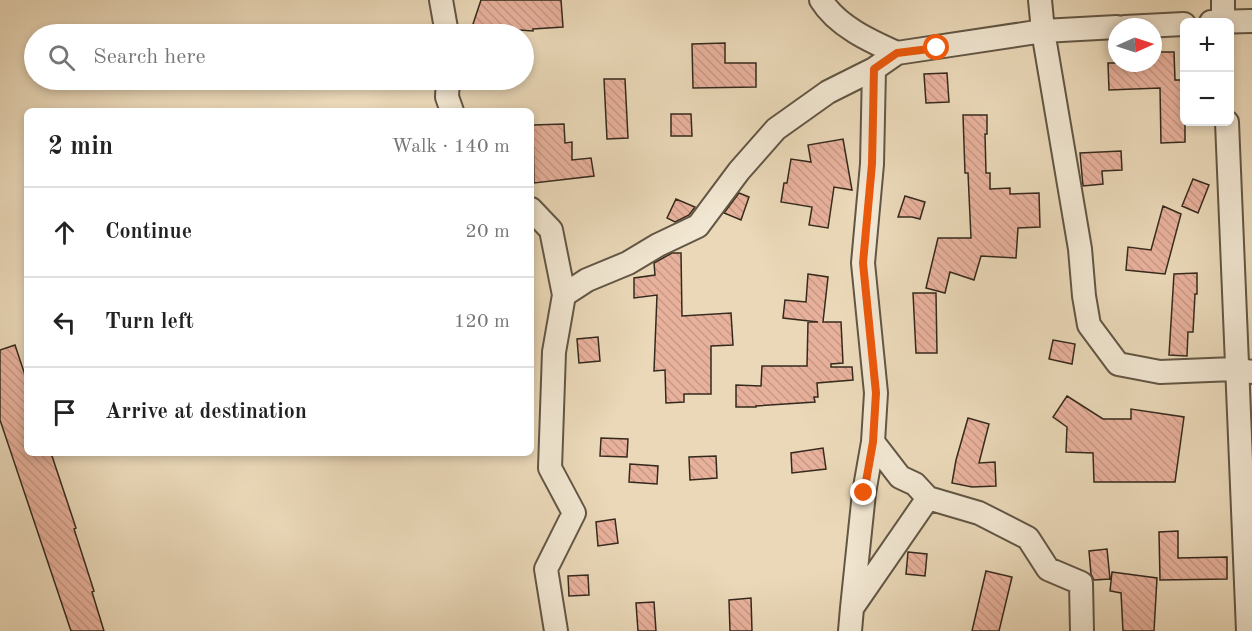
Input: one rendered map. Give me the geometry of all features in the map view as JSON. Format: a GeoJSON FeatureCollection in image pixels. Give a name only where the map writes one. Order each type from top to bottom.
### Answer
{"type":"FeatureCollection","features":[{"type":"Feature","properties":{"kind":"street"},"geometry":{"type":"LineString","coordinates":[[441,0],[445,24]]}},
{"type":"Feature","properties":{"kind":"street"},"geometry":{"type":"LineString","coordinates":[[821,0],[827,10],[862,36],[897,53]]}},
{"type":"Feature","properties":{"kind":"street"},"geometry":{"type":"LineString","coordinates":[[1040,0],[1043,31],[1080,249],[1089,325],[1118,364],[1160,372],[1234,369],[1252,372]]}},
{"type":"Feature","properties":{"kind":"street"},"geometry":{"type":"LineString","coordinates":[[1223,0],[1223,18]]}},
{"type":"Feature","properties":{"kind":"street"},"geometry":{"type":"LineString","coordinates":[[1234,22],[1252,21]]}},
{"type":"Feature","properties":{"kind":"street"},"geometry":{"type":"LineString","coordinates":[[1162,25],[1180,24]]}},
{"type":"Feature","properties":{"kind":"street"},"geometry":{"type":"LineString","coordinates":[[564,295],[587,280],[628,263],[658,245],[698,226],[739,171],[776,129],[828,92],[874,69],[897,53],[1043,31],[1108,27]]}},
{"type":"Feature","properties":{"kind":"street"},"geometry":{"type":"LineString","coordinates":[[850,631],[864,493],[873,442],[876,393],[863,263],[872,164],[874,69]]}},
{"type":"Feature","properties":{"kind":"street"},"geometry":{"type":"LineString","coordinates":[[447,90],[451,108]]}},
{"type":"Feature","properties":{"kind":"street"},"geometry":{"type":"LineString","coordinates":[[1227,126],[1248,631]]}},
{"type":"Feature","properties":{"kind":"street"},"geometry":{"type":"LineString","coordinates":[[534,212],[551,230],[564,295],[554,352],[550,468],[574,513],[546,569],[556,631]]}},
{"type":"Feature","properties":{"kind":"street"},"geometry":{"type":"LineString","coordinates":[[873,442],[900,477],[915,484],[928,498],[979,513],[1028,538],[1048,569],[1081,584],[1082,631]]}},
{"type":"Feature","properties":{"kind":"street"},"geometry":{"type":"LineString","coordinates":[[852,609],[928,498]]}},
{"type":"Feature","properties":{"kind":"building"},"geometry":{"type":"Polygon","coordinates":[[[481,0],[561,0],[563,27],[534,29],[534,24],[473,24],[481,0]]]}},
{"type":"Feature","properties":{"kind":"building"},"geometry":{"type":"Polygon","coordinates":[[[725,43],[725,63],[756,63],[756,87],[693,88],[692,44],[725,43]]]}},
{"type":"Feature","properties":{"kind":"building"},"geometry":{"type":"Polygon","coordinates":[[[1162,52],[1174,52],[1175,80],[1180,80],[1180,126],[1185,126],[1185,142],[1161,143],[1160,88],[1109,90],[1108,72],[1162,72],[1162,52]]]}},
{"type":"Feature","properties":{"kind":"building"},"geometry":{"type":"Polygon","coordinates":[[[947,73],[949,102],[926,103],[924,74],[947,73]]]}},
{"type":"Feature","properties":{"kind":"building"},"geometry":{"type":"Polygon","coordinates":[[[604,79],[625,79],[628,138],[607,139],[604,79]]]}},
{"type":"Feature","properties":{"kind":"building"},"geometry":{"type":"Polygon","coordinates":[[[671,114],[691,114],[692,136],[671,136],[671,114]]]}},
{"type":"Feature","properties":{"kind":"building"},"geometry":{"type":"Polygon","coordinates":[[[963,115],[987,115],[986,173],[990,173],[990,189],[1010,188],[1010,194],[1039,193],[1040,227],[1018,228],[1016,258],[981,256],[974,280],[950,272],[945,293],[926,288],[938,238],[971,238],[963,115]]]}},
{"type":"Feature","properties":{"kind":"building"},"geometry":{"type":"Polygon","coordinates":[[[564,124],[565,143],[572,142],[572,160],[591,158],[594,176],[534,183],[534,125],[564,124]]]}},
{"type":"Feature","properties":{"kind":"building"},"geometry":{"type":"Polygon","coordinates":[[[843,139],[852,190],[834,187],[828,228],[809,225],[812,207],[781,202],[791,159],[811,162],[808,145],[843,139]]]}},
{"type":"Feature","properties":{"kind":"building"},"geometry":{"type":"Polygon","coordinates":[[[1121,151],[1122,170],[1102,171],[1103,184],[1083,186],[1080,153],[1121,151]]]}},
{"type":"Feature","properties":{"kind":"building"},"geometry":{"type":"Polygon","coordinates":[[[1193,179],[1209,185],[1198,213],[1182,206],[1193,179]]]}},
{"type":"Feature","properties":{"kind":"building"},"geometry":{"type":"Polygon","coordinates":[[[739,193],[749,197],[741,220],[724,213],[739,193]]]}},
{"type":"Feature","properties":{"kind":"building"},"geometry":{"type":"Polygon","coordinates":[[[905,196],[925,202],[920,219],[898,217],[905,196]]]}},
{"type":"Feature","properties":{"kind":"building"},"geometry":{"type":"Polygon","coordinates":[[[676,199],[695,207],[689,215],[675,222],[667,218],[676,199]]]}},
{"type":"Feature","properties":{"kind":"building"},"geometry":{"type":"Polygon","coordinates":[[[1163,206],[1181,214],[1165,274],[1126,270],[1128,247],[1151,250],[1163,206]]]}},
{"type":"Feature","properties":{"kind":"building"},"geometry":{"type":"Polygon","coordinates":[[[672,253],[681,253],[682,316],[731,313],[733,345],[711,346],[711,394],[684,394],[684,402],[666,403],[665,370],[654,371],[657,295],[634,298],[634,278],[655,275],[654,263],[672,253]]]}},
{"type":"Feature","properties":{"kind":"building"},"geometry":{"type":"Polygon","coordinates":[[[1197,273],[1193,332],[1188,332],[1187,356],[1169,355],[1174,274],[1197,273]]]}},
{"type":"Feature","properties":{"kind":"building"},"geometry":{"type":"Polygon","coordinates":[[[808,274],[828,277],[823,322],[841,322],[843,363],[831,364],[831,367],[852,367],[853,380],[817,383],[818,397],[814,397],[815,402],[736,407],[736,385],[761,386],[762,366],[807,366],[808,322],[818,322],[783,318],[785,300],[806,302],[808,274]]]}},
{"type":"Feature","properties":{"kind":"building"},"geometry":{"type":"Polygon","coordinates":[[[913,293],[936,293],[937,353],[916,353],[913,293]]]}},
{"type":"Feature","properties":{"kind":"building"},"geometry":{"type":"Polygon","coordinates":[[[598,337],[600,361],[579,363],[577,339],[598,337]]]}},
{"type":"Feature","properties":{"kind":"building"},"geometry":{"type":"Polygon","coordinates":[[[1053,340],[1075,344],[1072,364],[1049,359],[1053,340]]]}},
{"type":"Feature","properties":{"kind":"building"},"geometry":{"type":"Polygon","coordinates":[[[15,345],[24,372],[24,456],[52,456],[76,528],[74,529],[104,631],[71,631],[0,420],[0,350],[15,345]]]}},
{"type":"Feature","properties":{"kind":"building"},"geometry":{"type":"Polygon","coordinates":[[[1067,396],[1103,419],[1131,419],[1131,409],[1184,417],[1175,482],[1094,482],[1093,453],[1066,452],[1067,427],[1053,417],[1067,396]]]}},
{"type":"Feature","properties":{"kind":"building"},"geometry":{"type":"Polygon","coordinates":[[[968,418],[989,424],[979,463],[995,462],[996,486],[972,487],[952,483],[968,418]]]}},
{"type":"Feature","properties":{"kind":"building"},"geometry":{"type":"Polygon","coordinates":[[[601,438],[628,439],[627,457],[600,456],[601,438]]]}},
{"type":"Feature","properties":{"kind":"building"},"geometry":{"type":"Polygon","coordinates":[[[823,448],[826,469],[792,473],[791,453],[823,448]]]}},
{"type":"Feature","properties":{"kind":"building"},"geometry":{"type":"Polygon","coordinates":[[[716,456],[717,478],[690,480],[689,457],[716,456]]]}},
{"type":"Feature","properties":{"kind":"building"},"geometry":{"type":"Polygon","coordinates":[[[630,464],[658,466],[657,484],[629,482],[630,464]]]}},
{"type":"Feature","properties":{"kind":"building"},"geometry":{"type":"Polygon","coordinates":[[[615,519],[618,543],[598,546],[596,522],[615,519]]]}},
{"type":"Feature","properties":{"kind":"building"},"geometry":{"type":"Polygon","coordinates":[[[1178,531],[1178,558],[1227,557],[1227,579],[1160,580],[1159,532],[1178,531]]]}},
{"type":"Feature","properties":{"kind":"building"},"geometry":{"type":"Polygon","coordinates":[[[1107,549],[1110,579],[1094,580],[1091,574],[1089,551],[1107,549]]]}},
{"type":"Feature","properties":{"kind":"building"},"geometry":{"type":"Polygon","coordinates":[[[908,552],[927,554],[925,576],[906,574],[908,552]]]}},
{"type":"Feature","properties":{"kind":"building"},"geometry":{"type":"Polygon","coordinates":[[[986,571],[1012,577],[999,631],[972,631],[986,571]]]}},
{"type":"Feature","properties":{"kind":"building"},"geometry":{"type":"Polygon","coordinates":[[[1112,572],[1157,578],[1154,631],[1123,631],[1121,593],[1110,591],[1112,572]]]}},
{"type":"Feature","properties":{"kind":"building"},"geometry":{"type":"Polygon","coordinates":[[[588,575],[589,595],[569,596],[568,576],[588,575]]]}},
{"type":"Feature","properties":{"kind":"building"},"geometry":{"type":"Polygon","coordinates":[[[751,598],[752,631],[730,631],[729,600],[751,598]]]}},
{"type":"Feature","properties":{"kind":"building"},"geometry":{"type":"Polygon","coordinates":[[[654,602],[656,631],[638,631],[636,603],[654,602]]]}},
{"type":"Feature","properties":{"kind":"route"},"geometry":{"type":"LineString","coordinates":[[864,493],[873,442],[876,393],[863,263],[872,164],[874,69],[897,53],[937,48]]}}]}
